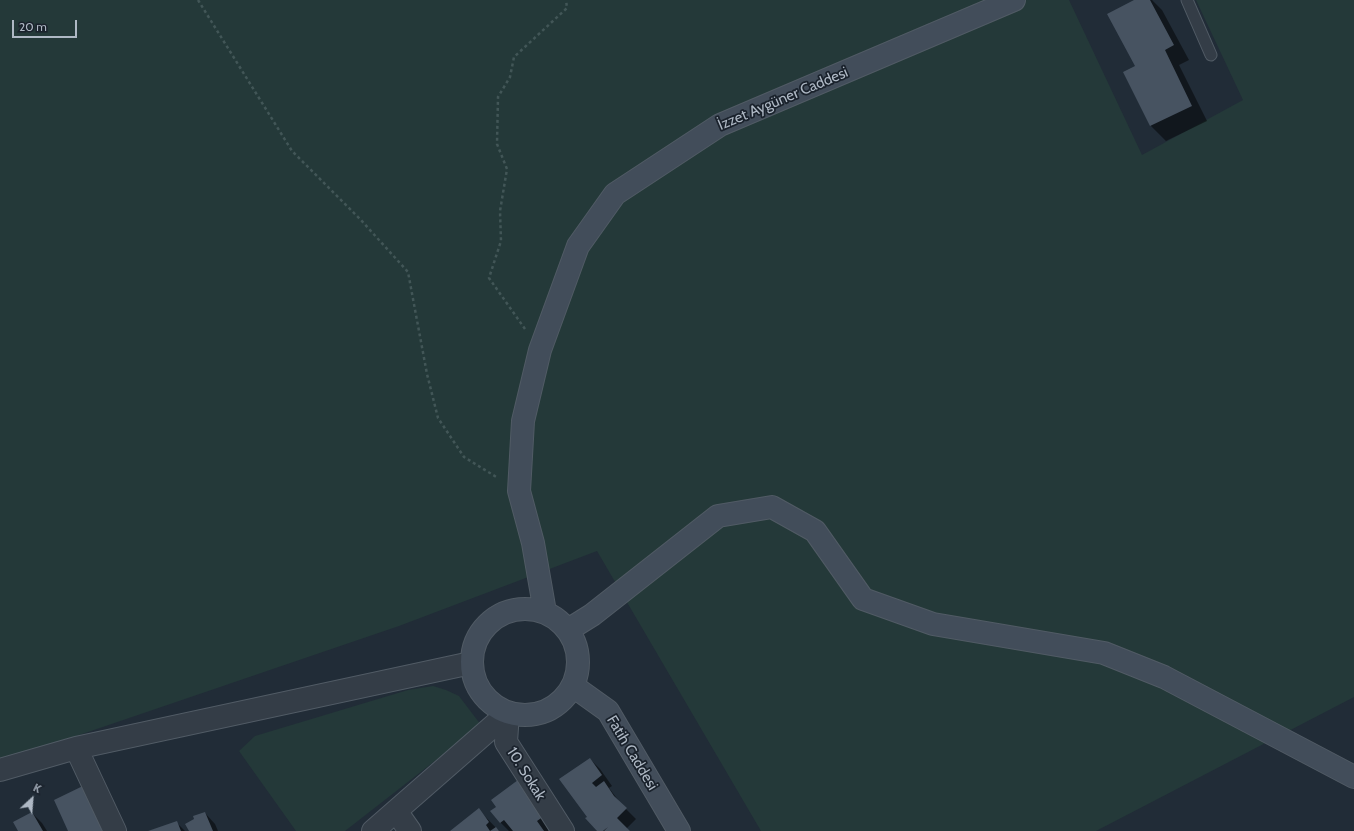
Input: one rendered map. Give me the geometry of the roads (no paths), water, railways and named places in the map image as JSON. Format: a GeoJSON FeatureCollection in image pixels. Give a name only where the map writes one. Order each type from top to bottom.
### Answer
{"type":"FeatureCollection","features":[{"type":"Feature","properties":{"kind":"street","name":"İzzet Aygüner Caddesi"},"geometry":{"type":"LineString","coordinates":[[545,612],[533,543],[519,491],[523,422],[540,350],[578,246],[615,194],[720,125],[1014,0]]}},
{"type":"Feature","properties":{"kind":"street"},"geometry":{"type":"LineString","coordinates":[[568,630],[592,615],[718,516],[772,507],[815,531],[863,599],[933,624],[1104,653],[1164,677],[1354,777]]}},
{"type":"Feature","properties":{"kind":"street"},"geometry":{"type":"LineString","coordinates":[[528,608],[545,612],[558,620],[568,630],[575,643],[578,657],[577,672],[573,686],[564,698],[552,708],[538,714],[523,715],[508,712],[493,705],[482,693],[474,679],[471,663],[474,645],[482,630],[494,618],[510,610],[528,608]]}},
{"type":"Feature","properties":{"kind":"street"},"geometry":{"type":"LineString","coordinates":[[0,770],[76,748],[471,663]]}},
{"type":"Feature","properties":{"kind":"street","name":"Fatih Caddesi"},"geometry":{"type":"LineString","coordinates":[[573,686],[608,711],[679,831]]}},
{"type":"Feature","properties":{"kind":"street"},"geometry":{"type":"LineString","coordinates":[[373,831],[508,712]]}},
{"type":"Feature","properties":{"kind":"street","name":"10. Sokak"},"geometry":{"type":"LineString","coordinates":[[508,712],[506,742],[563,831]]}},
{"type":"Feature","properties":{"kind":"street"},"geometry":{"type":"LineString","coordinates":[[76,748],[115,831]]}},
{"type":"Feature","properties":{"kind":"street"},"geometry":{"type":"LineString","coordinates":[[396,811],[410,831]]}},
{"type":"Feature","properties":{"kind":"lane"},"geometry":{"type":"LineString","coordinates":[[1187,0],[1211,55]]}}]}
